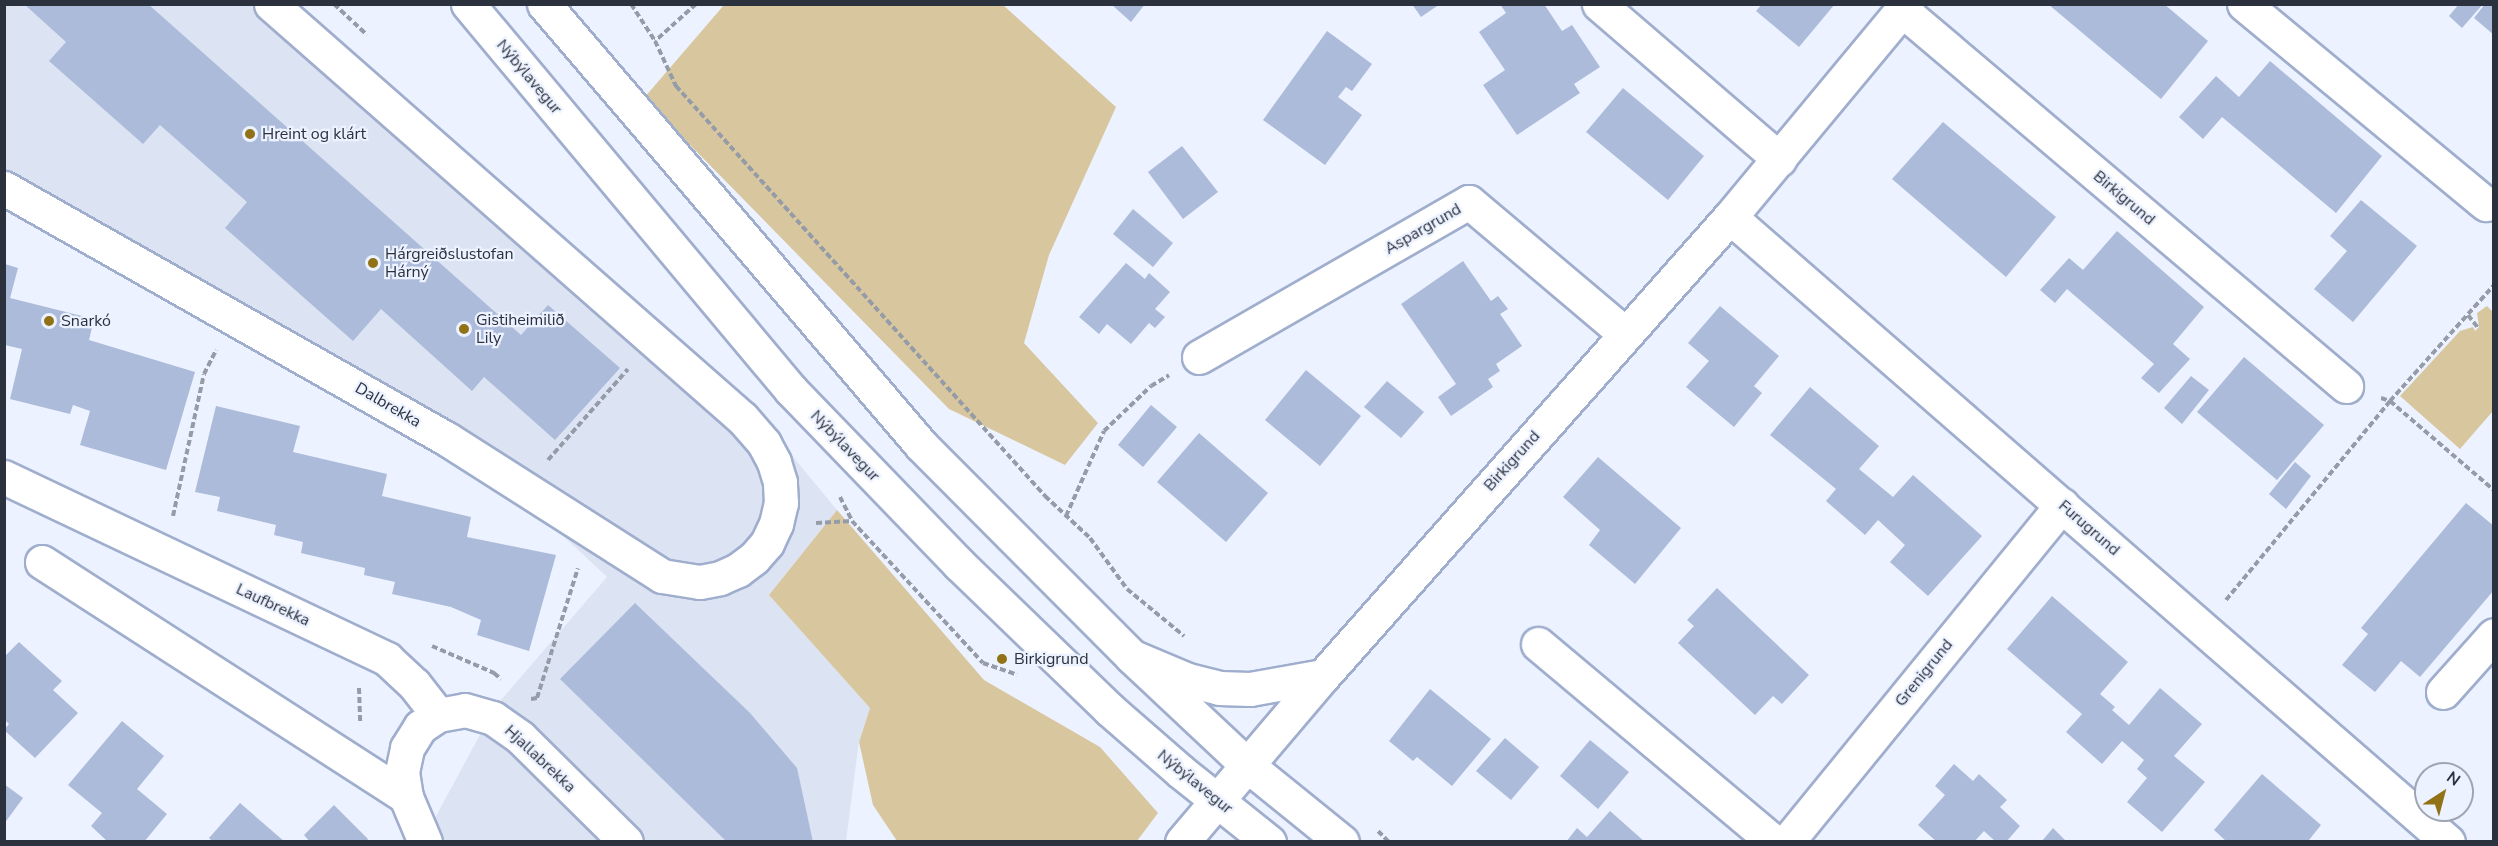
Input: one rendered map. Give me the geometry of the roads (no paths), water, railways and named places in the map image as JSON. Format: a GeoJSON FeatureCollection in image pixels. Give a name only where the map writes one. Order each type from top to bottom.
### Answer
{"type":"FeatureCollection","features":[{"type":"Feature","properties":{"kind":"street","name":"Dalbrekka"},"geometry":{"type":"LineString","coordinates":[[4,188],[447,438],[644,567],[662,576],[681,581],[700,582],[720,578],[738,570],[754,558],[766,543],[776,524],[781,503],[780,482],[774,462],[764,443],[742,418],[655,339],[271,4]]}},
{"type":"Feature","properties":{"kind":"street","name":"Nýbýlavegur"},"geometry":{"type":"LineString","coordinates":[[468,4],[791,390],[959,564],[1093,694],[1269,842]]}},
{"type":"Feature","properties":{"kind":"street"},"geometry":{"type":"LineString","coordinates":[[544,4],[921,445],[1132,657],[1247,765],[1342,842]]}},
{"type":"Feature","properties":{"kind":"street"},"geometry":{"type":"LineString","coordinates":[[1599,4],[1779,159]]}},
{"type":"Feature","properties":{"kind":"street"},"geometry":{"type":"LineString","coordinates":[[2244,4],[2486,204]]}},
{"type":"Feature","properties":{"kind":"street","name":"Birkigrund"},"geometry":{"type":"LineString","coordinates":[[1247,765],[1323,676],[1730,217],[1905,8],[2346,386]]}},
{"type":"Feature","properties":{"kind":"street","name":"Aspargrund"},"geometry":{"type":"LineString","coordinates":[[1200,357],[1469,202],[1625,334]]}},
{"type":"Feature","properties":{"kind":"street","name":"Furugrund"},"geometry":{"type":"LineString","coordinates":[[1730,217],[2204,627],[2448,842]]}},
{"type":"Feature","properties":{"kind":"street","name":"Laufbrekka"},"geometry":{"type":"LineString","coordinates":[[4,477],[387,659],[414,684],[438,715]]}},
{"type":"Feature","properties":{"kind":"street","name":"Grenigrund"},"geometry":{"type":"LineString","coordinates":[[1786,842],[2062,505]]}},
{"type":"Feature","properties":{"kind":"street"},"geometry":{"type":"LineString","coordinates":[[42,562],[406,797]]}},
{"type":"Feature","properties":{"kind":"street"},"geometry":{"type":"LineString","coordinates":[[2443,692],[2493,635]]}},
{"type":"Feature","properties":{"kind":"street"},"geometry":{"type":"LineString","coordinates":[[1538,644],[1774,842]]}},
{"type":"Feature","properties":{"kind":"street"},"geometry":{"type":"LineString","coordinates":[[1132,657],[1188,680],[1219,687],[1250,689],[1323,676]]}},
{"type":"Feature","properties":{"kind":"street","name":"Hjallabrekka"},"geometry":{"type":"LineString","coordinates":[[438,715],[465,710],[493,718],[520,737],[626,842]]}},
{"type":"Feature","properties":{"kind":"street"},"geometry":{"type":"LineString","coordinates":[[425,842],[406,797],[402,772],[407,748],[420,727],[438,715]]}},
{"type":"Feature","properties":{"kind":"street"},"geometry":{"type":"LineString","coordinates":[[1182,842],[1247,765]]}},
{"type":"Feature","properties":{"kind":"place","name":"Hreint og klárt"},"geometry":{"type":"Point","coordinates":[250,134]}},
{"type":"Feature","properties":{"kind":"place","name":"Hárgreiðslustofan Hárný"},"geometry":{"type":"Point","coordinates":[373,263]}},
{"type":"Feature","properties":{"kind":"place","name":"Snarkó"},"geometry":{"type":"Point","coordinates":[49,321]}},
{"type":"Feature","properties":{"kind":"place","name":"Gistiheimilið Lily"},"geometry":{"type":"Point","coordinates":[464,329]}},
{"type":"Feature","properties":{"kind":"place","name":"Birkigrund"},"geometry":{"type":"Point","coordinates":[1002,659]}}]}
